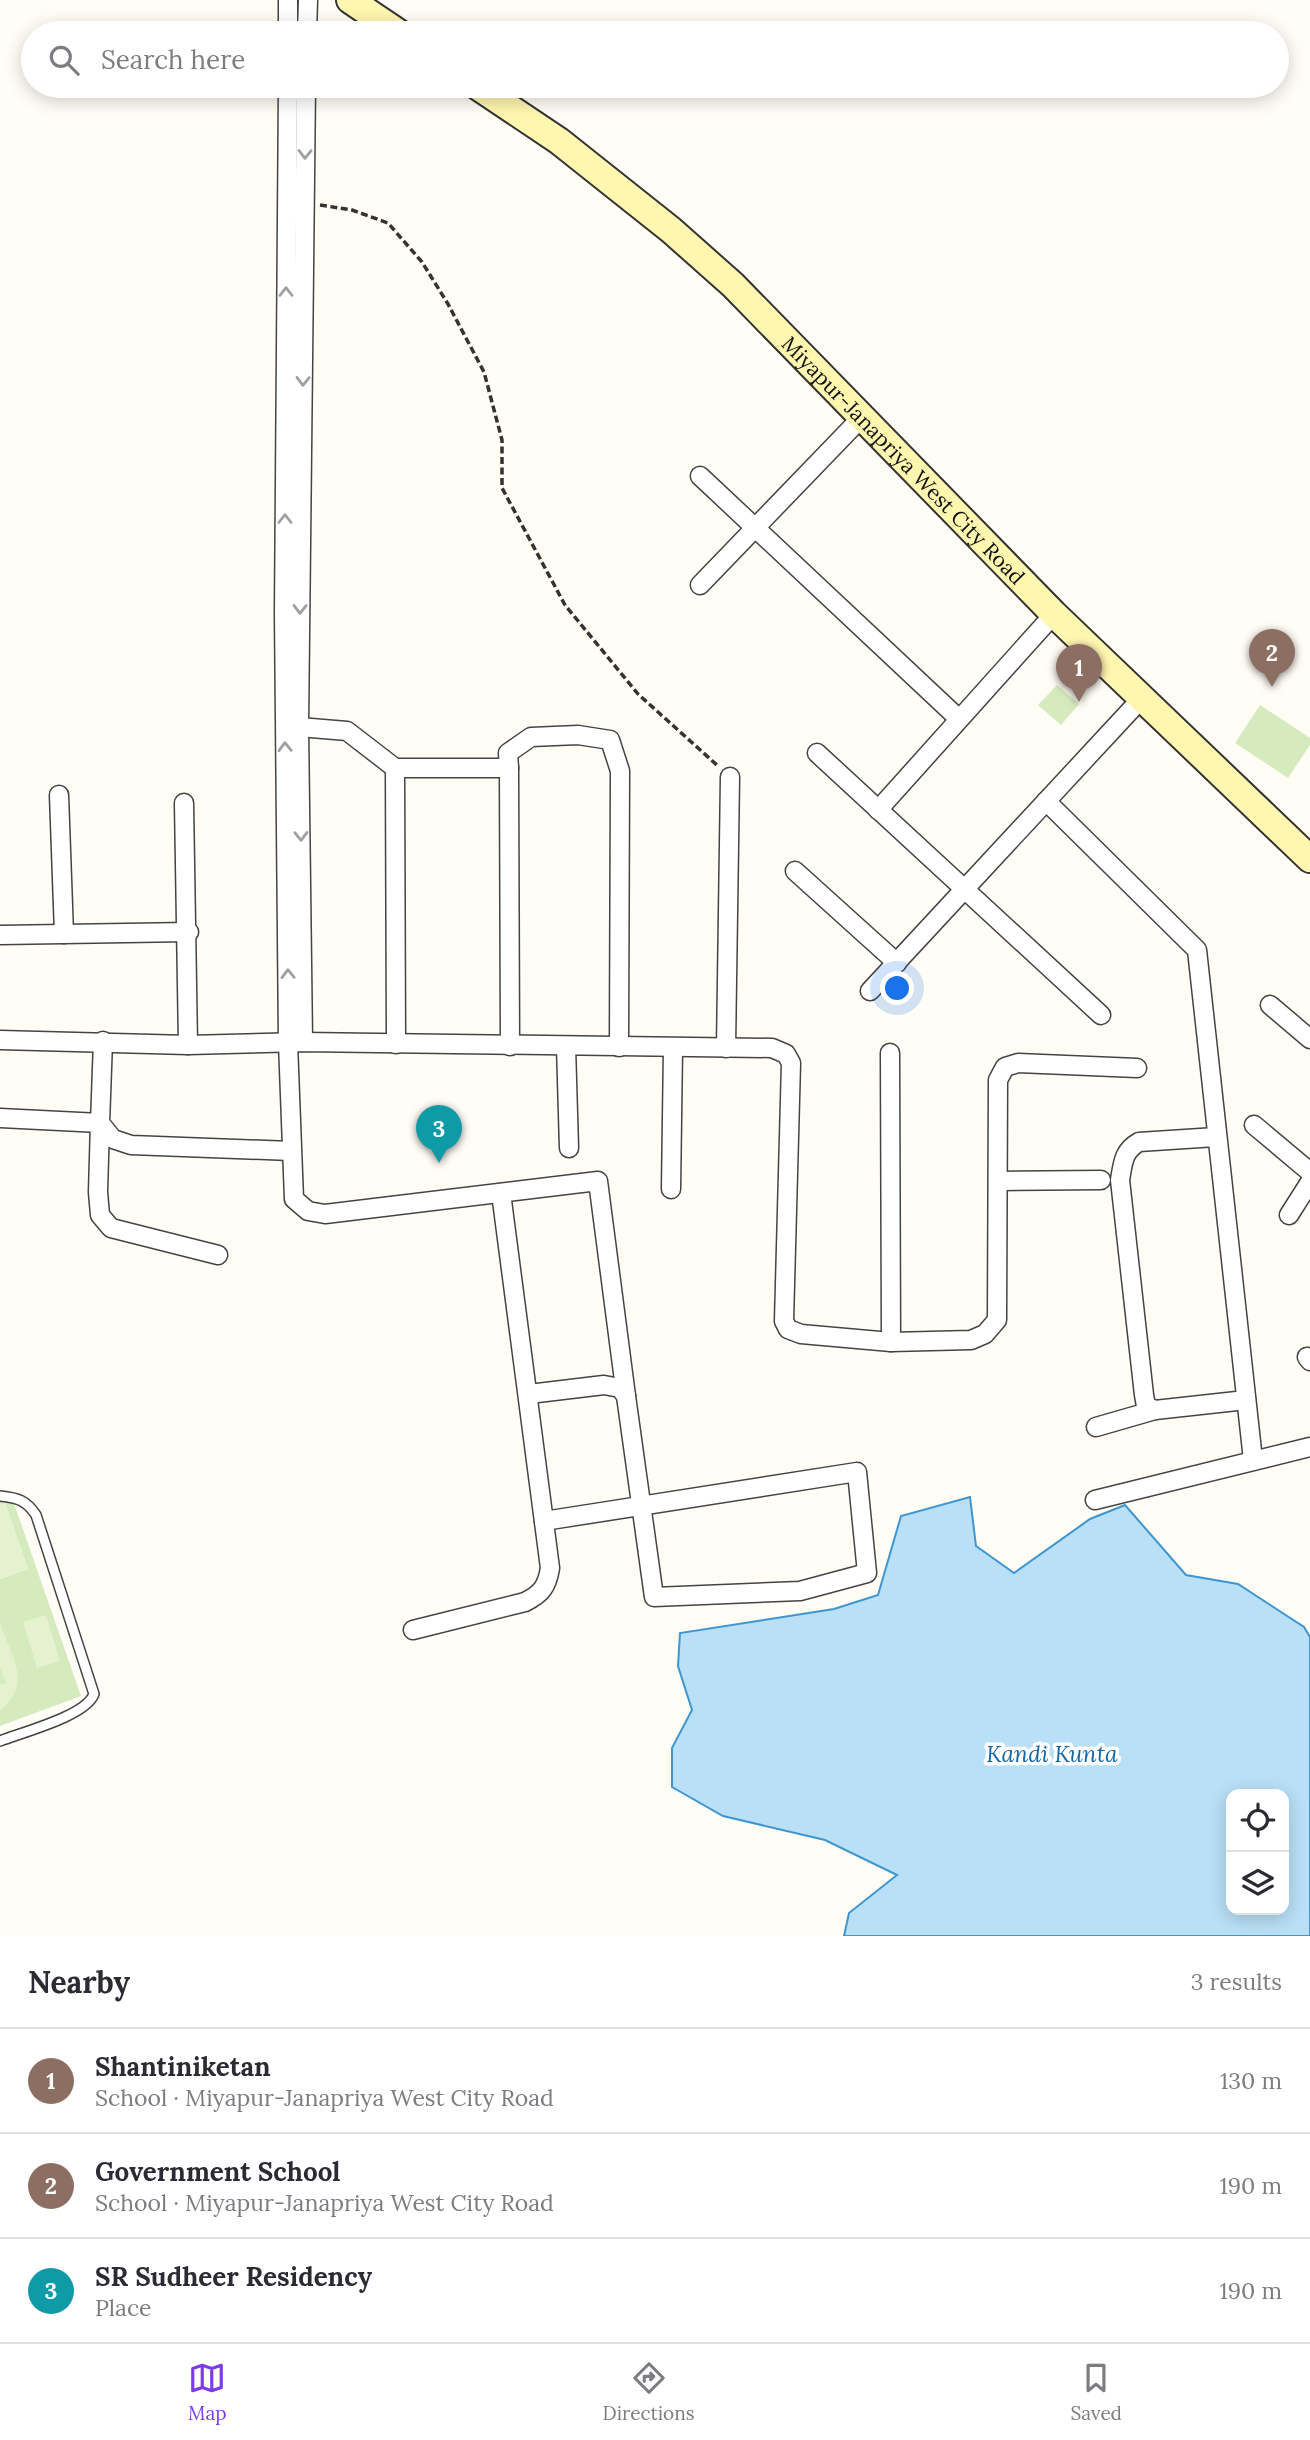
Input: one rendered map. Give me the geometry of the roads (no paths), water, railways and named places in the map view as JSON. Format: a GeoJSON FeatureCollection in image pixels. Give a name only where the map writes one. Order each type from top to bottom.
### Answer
{"type":"FeatureCollection","features":[{"type":"Feature","properties":{"kind":"street"},"geometry":{"type":"LineString","coordinates":[[288,0],[288,21]]}},
{"type":"Feature","properties":{"kind":"street"},"geometry":{"type":"LineString","coordinates":[[307,21],[308,0]]}},
{"type":"Feature","properties":{"kind":"street"},"geometry":{"type":"LineString","coordinates":[[350,0],[381,21]]}},
{"type":"Feature","properties":{"kind":"street"},"geometry":{"type":"LineString","coordinates":[[288,98],[284,614],[296,1042]]}},
{"type":"Feature","properties":{"kind":"street"},"geometry":{"type":"LineString","coordinates":[[306,98],[296,1042],[291,1151],[294,1199],[308,1211],[325,1214],[598,1181],[626,1396],[642,1505],[654,1597],[800,1591],[867,1573],[857,1472],[642,1505],[544,1521]]}},
{"type":"Feature","properties":{"kind":"street","name":"Miyapur-Janapriya West City Road"},"geometry":{"type":"LineString","coordinates":[[495,98],[559,142],[671,230],[733,285],[1054,614],[1141,699],[1308,851]]}},
{"type":"Feature","properties":{"kind":"street"},"geometry":{"type":"LineString","coordinates":[[700,585],[863,416]]}},
{"type":"Feature","properties":{"kind":"street"},"geometry":{"type":"LineString","coordinates":[[700,476],[959,719]]}},
{"type":"Feature","properties":{"kind":"street"},"geometry":{"type":"LineString","coordinates":[[878,810],[1054,614]]}},
{"type":"Feature","properties":{"kind":"street"},"geometry":{"type":"LineString","coordinates":[[870,991],[1141,699]]}},
{"type":"Feature","properties":{"kind":"street"},"geometry":{"type":"LineString","coordinates":[[299,727],[347,731],[395,768],[509,768]]}},
{"type":"Feature","properties":{"kind":"street"},"geometry":{"type":"LineString","coordinates":[[510,1046],[508,753],[531,737],[578,735],[610,740],[620,771],[619,1047]]}},
{"type":"Feature","properties":{"kind":"street"},"geometry":{"type":"LineString","coordinates":[[817,753],[1101,1015]]}},
{"type":"Feature","properties":{"kind":"street"},"geometry":{"type":"LineString","coordinates":[[395,768],[396,1044]]}},
{"type":"Feature","properties":{"kind":"street"},"geometry":{"type":"LineString","coordinates":[[726,1048],[730,777]]}},
{"type":"Feature","properties":{"kind":"street"},"geometry":{"type":"LineString","coordinates":[[59,795],[64,934]]}},
{"type":"Feature","properties":{"kind":"street"},"geometry":{"type":"LineString","coordinates":[[1046,801],[1196,950],[1253,1460]]}},
{"type":"Feature","properties":{"kind":"street"},"geometry":{"type":"LineString","coordinates":[[184,803],[188,1045]]}},
{"type":"Feature","properties":{"kind":"street"},"geometry":{"type":"LineString","coordinates":[[794,871],[897,962]]}},
{"type":"Feature","properties":{"kind":"street"},"geometry":{"type":"LineString","coordinates":[[0,935],[188,932]]}},
{"type":"Feature","properties":{"kind":"street"},"geometry":{"type":"LineString","coordinates":[[1270,1005],[1310,1038]]}},
{"type":"Feature","properties":{"kind":"street"},"geometry":{"type":"LineString","coordinates":[[0,1040],[188,1045],[296,1042],[772,1048],[786,1054],[791,1063],[784,1321],[788,1329],[801,1335],[891,1342],[971,1340],[985,1334],[997,1320],[998,1080],[1005,1067],[1018,1063],[1136,1068]]}},
{"type":"Feature","properties":{"kind":"street"},"geometry":{"type":"LineString","coordinates":[[103,1041],[100,1215],[111,1228],[218,1255]]}},
{"type":"Feature","properties":{"kind":"street"},"geometry":{"type":"LineString","coordinates":[[566,1046],[569,1148]]}},
{"type":"Feature","properties":{"kind":"street"},"geometry":{"type":"LineString","coordinates":[[671,1189],[673,1048]]}},
{"type":"Feature","properties":{"kind":"street"},"geometry":{"type":"LineString","coordinates":[[890,1053],[891,1342]]}},
{"type":"Feature","properties":{"kind":"street"},"geometry":{"type":"LineString","coordinates":[[0,1118],[100,1123],[113,1139],[131,1145],[291,1151]]}},
{"type":"Feature","properties":{"kind":"street"},"geometry":{"type":"LineString","coordinates":[[1254,1125],[1310,1172]]}},
{"type":"Feature","properties":{"kind":"street"},"geometry":{"type":"LineString","coordinates":[[1155,1410],[1146,1406],[1143,1395],[1120,1180],[1124,1155],[1129,1147],[1139,1142],[1216,1138]]}},
{"type":"Feature","properties":{"kind":"street"},"geometry":{"type":"LineString","coordinates":[[999,1181],[1101,1180]]}},
{"type":"Feature","properties":{"kind":"street"},"geometry":{"type":"LineString","coordinates":[[1289,1215],[1310,1182]]}},
{"type":"Feature","properties":{"kind":"street"},"geometry":{"type":"LineString","coordinates":[[413,1630],[525,1602],[538,1595],[548,1584],[550,1568],[501,1194]]}},
{"type":"Feature","properties":{"kind":"street"},"geometry":{"type":"LineString","coordinates":[[528,1394],[604,1385],[620,1388],[626,1396]]}},
{"type":"Feature","properties":{"kind":"street"},"geometry":{"type":"LineString","coordinates":[[1096,1427],[1155,1410],[1246,1400]]}},
{"type":"Feature","properties":{"kind":"street"},"geometry":{"type":"LineString","coordinates":[[1095,1500],[1310,1447]]}},
{"type":"Feature","properties":{"kind":"lane"},"geometry":{"type":"LineString","coordinates":[[0,1496],[19,1498],[29,1504],[36,1516],[94,1694],[91,1702],[77,1712],[0,1741]]}},
{"type":"Feature","properties":{"kind":"water","name":"Kandi Kunta"},"geometry":{"type":"Polygon","coordinates":[[[970,1497],[976,1546],[1014,1573],[1090,1519],[1125,1505],[1186,1575],[1238,1584],[1304,1627],[1310,1637],[1310,1936],[844,1936],[849,1913],[897,1875],[825,1840],[723,1816],[672,1787],[672,1748],[692,1710],[678,1666],[680,1633],[834,1609],[878,1595],[901,1516],[970,1497]]]}},
{"type":"Feature","properties":{"kind":"place","name":"Government School"},"geometry":{"type":"Point","coordinates":[1272,687]}},
{"type":"Feature","properties":{"kind":"place","name":"Shantiniketan"},"geometry":{"type":"Point","coordinates":[1079,702]}},
{"type":"Feature","properties":{"kind":"place","name":"SR Sudheer Residency"},"geometry":{"type":"Point","coordinates":[439,1163]}}]}
